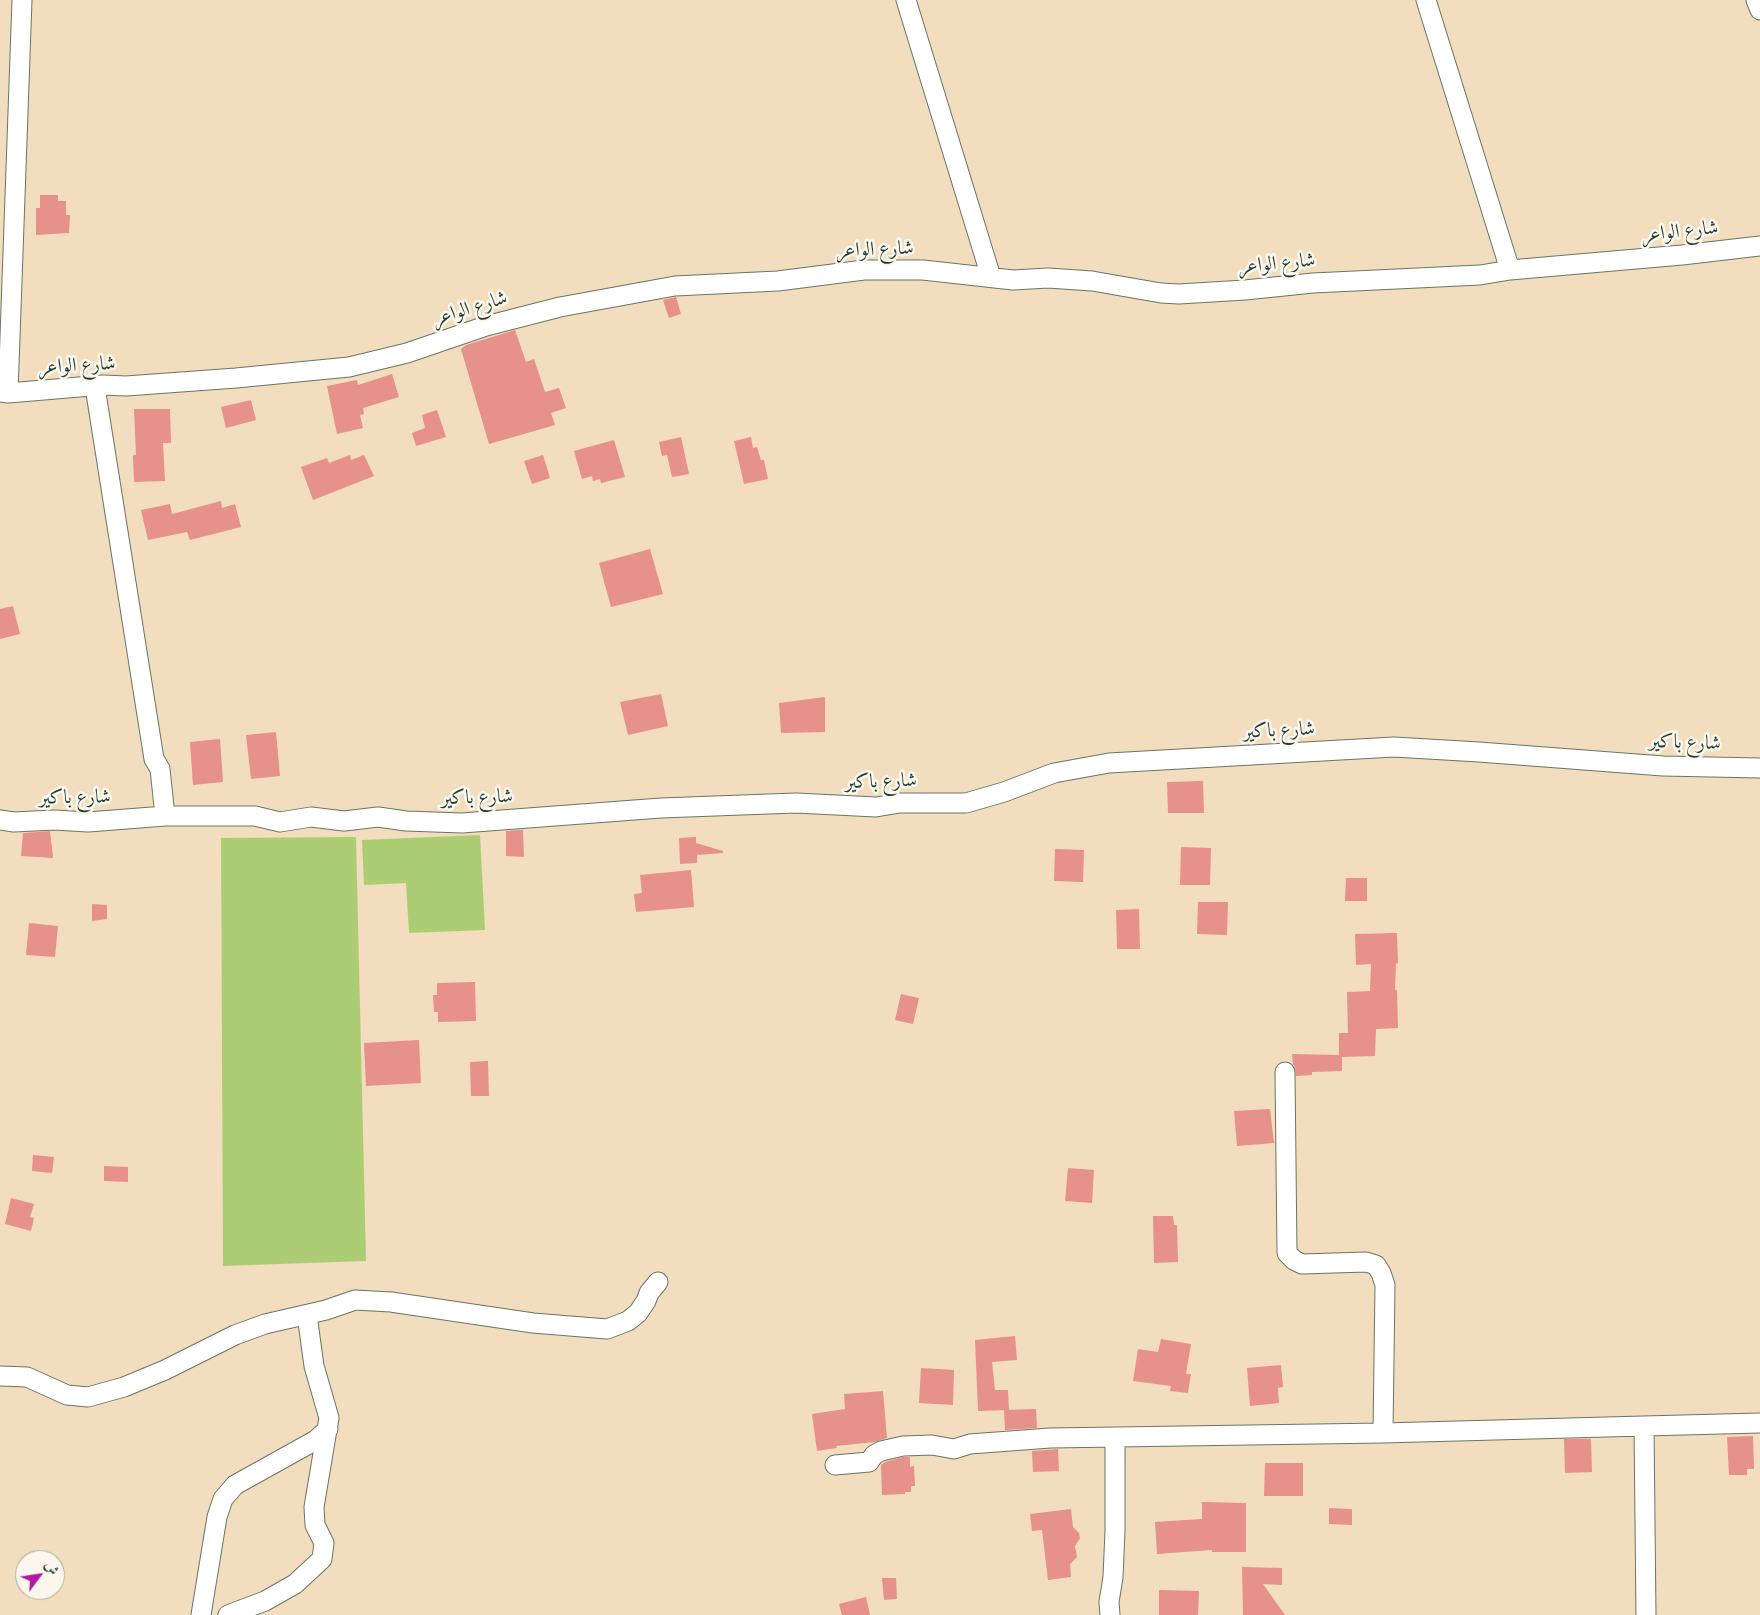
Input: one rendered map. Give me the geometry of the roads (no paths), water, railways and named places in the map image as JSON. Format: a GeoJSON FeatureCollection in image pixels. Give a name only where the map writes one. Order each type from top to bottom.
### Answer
{"type":"FeatureCollection","features":[{"type":"Feature","properties":{"kind":"street"},"geometry":{"type":"LineString","coordinates":[[4,389],[22,0]]}},
{"type":"Feature","properties":{"kind":"street"},"geometry":{"type":"LineString","coordinates":[[906,0],[991,277]]}},
{"type":"Feature","properties":{"kind":"street"},"geometry":{"type":"LineString","coordinates":[[1426,0],[1510,270]]}},
{"type":"Feature","properties":{"kind":"street"},"geometry":{"type":"LineString","coordinates":[[1756,0],[1760,10]]}},
{"type":"Feature","properties":{"kind":"street","name":"شارع الواعر"},"geometry":{"type":"LineString","coordinates":[[4,389],[95,387],[103,385],[126,386],[246,378],[349,367],[407,353],[486,326],[551,310],[676,286],[778,281],[864,270],[923,270],[1013,280],[1048,278],[1092,281],[1161,293],[1179,294],[1313,283],[1480,275],[1510,270],[1682,255],[1760,246]]}},
{"type":"Feature","properties":{"kind":"street"},"geometry":{"type":"LineString","coordinates":[[95,387],[152,749],[154,759],[160,769],[165,814]]}},
{"type":"Feature","properties":{"kind":"street","name":"شارع باكير"},"geometry":{"type":"LineString","coordinates":[[0,820],[14,822],[54,820],[88,822],[165,814],[256,816],[280,822],[311,817],[344,821],[378,817],[406,822],[462,823],[679,808],[796,803],[876,807],[900,803],[966,803],[1004,792],[1054,773],[1109,763],[1394,747],[1664,766],[1760,768]]}},
{"type":"Feature","properties":{"kind":"street"},"geometry":{"type":"LineString","coordinates":[[1285,1072],[1287,1253],[1294,1260],[1302,1264],[1366,1262],[1376,1265],[1381,1273],[1385,1285],[1383,1433]]}},
{"type":"Feature","properties":{"kind":"street"},"geometry":{"type":"LineString","coordinates":[[0,1376],[27,1377],[67,1395],[88,1397],[124,1387],[165,1370],[234,1335],[265,1324],[307,1315],[355,1300],[372,1300],[533,1323],[607,1329],[628,1321],[638,1313],[649,1293],[658,1282]]}},
{"type":"Feature","properties":{"kind":"street"},"geometry":{"type":"LineString","coordinates":[[228,1615],[265,1600],[295,1584],[322,1559],[324,1542],[315,1525],[314,1507],[329,1418],[314,1366],[307,1315]]}},
{"type":"Feature","properties":{"kind":"street"},"geometry":{"type":"LineString","coordinates":[[835,1465],[870,1462],[874,1455],[880,1452],[903,1446],[932,1445],[954,1449],[970,1444],[1050,1438],[1383,1433],[1760,1423]]}},
{"type":"Feature","properties":{"kind":"street"},"geometry":{"type":"LineString","coordinates":[[1644,1426],[1646,1615]]}},
{"type":"Feature","properties":{"kind":"street"},"geometry":{"type":"LineString","coordinates":[[201,1615],[217,1517],[223,1499],[235,1485],[316,1440],[328,1429]]}},
{"type":"Feature","properties":{"kind":"street"},"geometry":{"type":"LineString","coordinates":[[1110,1615],[1109,1602],[1114,1577],[1115,1438]]}}]}
